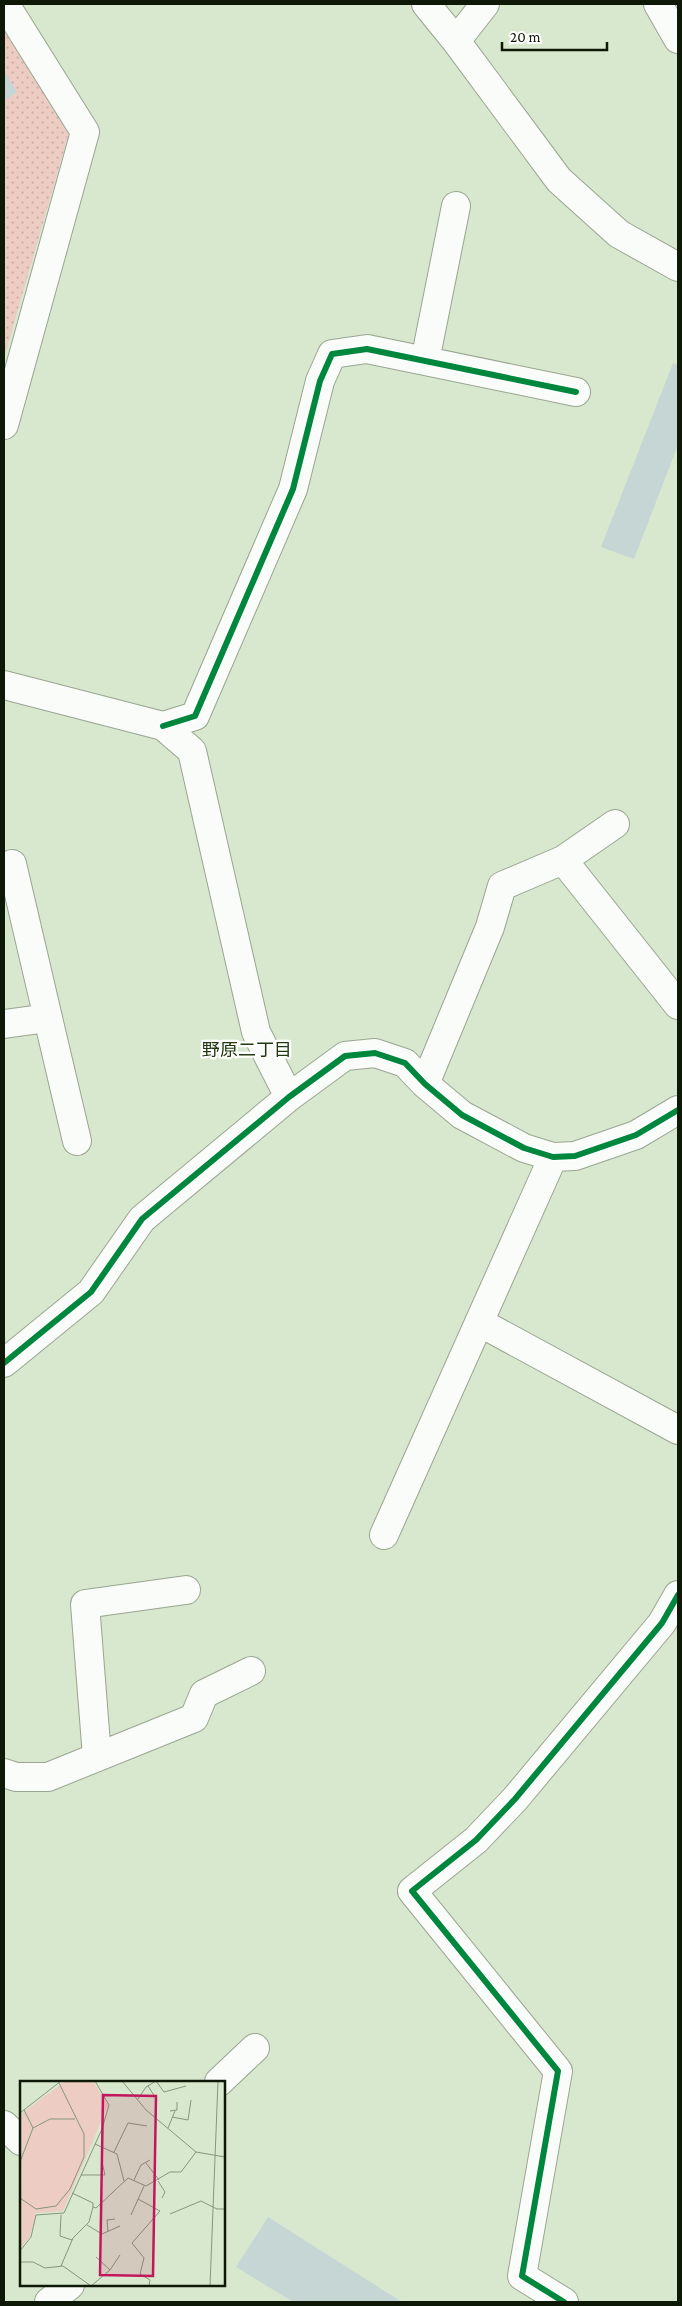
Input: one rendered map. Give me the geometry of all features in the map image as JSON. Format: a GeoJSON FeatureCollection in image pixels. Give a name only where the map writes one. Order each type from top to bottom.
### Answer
{"type":"FeatureCollection","features":[{"type":"Feature","properties":{"kind":"street"},"geometry":{"type":"LineString","coordinates":[[4,425],[85,132],[5,4]]}},
{"type":"Feature","properties":{"kind":"street"},"geometry":{"type":"LineString","coordinates":[[426,4],[456,41],[559,180],[619,234],[678,267]]}},
{"type":"Feature","properties":{"kind":"street"},"geometry":{"type":"LineString","coordinates":[[456,41],[484,4]]}},
{"type":"Feature","properties":{"kind":"street"},"geometry":{"type":"LineString","coordinates":[[658,4],[678,39]]}},
{"type":"Feature","properties":{"kind":"street"},"geometry":{"type":"LineString","coordinates":[[425,361],[456,206]]}},
{"type":"Feature","properties":{"kind":"street"},"geometry":{"type":"LineString","coordinates":[[163,726],[195,716],[293,489],[320,381],[332,354],[367,349],[576,392]]}},
{"type":"Feature","properties":{"kind":"street"},"geometry":{"type":"LineString","coordinates":[[4,685],[163,726],[192,751],[256,1032],[289,1097]]}},
{"type":"Feature","properties":{"kind":"street"},"geometry":{"type":"LineString","coordinates":[[425,1084],[490,926],[502,886],[564,860],[615,824]]}},
{"type":"Feature","properties":{"kind":"street"},"geometry":{"type":"LineString","coordinates":[[564,860],[678,1005]]}},
{"type":"Feature","properties":{"kind":"street"},"geometry":{"type":"LineString","coordinates":[[12,864],[77,1141]]}},
{"type":"Feature","properties":{"kind":"street"},"geometry":{"type":"LineString","coordinates":[[4,1024],[48,1018]]}},
{"type":"Feature","properties":{"kind":"street"},"geometry":{"type":"LineString","coordinates":[[4,1363],[91,1292],[142,1219],[289,1097],[345,1056],[375,1053],[405,1063],[425,1084],[462,1115],[524,1148],[553,1157],[575,1156],[636,1135],[678,1110]]}},
{"type":"Feature","properties":{"kind":"street"},"geometry":{"type":"LineString","coordinates":[[384,1535],[553,1157]]}},
{"type":"Feature","properties":{"kind":"street"},"geometry":{"type":"LineString","coordinates":[[479,1322],[678,1430]]}},
{"type":"Feature","properties":{"kind":"street"},"geometry":{"type":"LineString","coordinates":[[97,1757],[85,1604],[186,1590]]}},
{"type":"Feature","properties":{"kind":"street"},"geometry":{"type":"LineString","coordinates":[[564,2302],[522,2276],[558,2071],[412,1891],[476,1840],[515,1799],[662,1623],[678,1595]]}},
{"type":"Feature","properties":{"kind":"street"},"geometry":{"type":"LineString","coordinates":[[4,1773],[16,1777],[48,1777],[194,1718],[204,1694],[251,1671]]}},
{"type":"Feature","properties":{"kind":"street"},"geometry":{"type":"LineString","coordinates":[[220,2081],[255,2048]]}},
{"type":"Feature","properties":{"kind":"street"},"geometry":{"type":"LineString","coordinates":[[4,2125],[20,2140]]}},
{"type":"Feature","properties":{"kind":"street"},"geometry":{"type":"LineString","coordinates":[[49,2302],[69,2286]]}},
{"type":"Feature","properties":{"kind":"shaded area"},"geometry":{"type":"Polygon","coordinates":[[[4,30],[69,133],[4,358],[4,30]]]}},
{"type":"Feature","properties":{"kind":"building"},"geometry":{"type":"Polygon","coordinates":[[[4,71],[17,92],[4,101],[4,71]]]}},
{"type":"Feature","properties":{"kind":"building"},"geometry":{"type":"Polygon","coordinates":[[[673,363],[678,365],[678,445],[634,559],[601,547],[673,363]]]}},
{"type":"Feature","properties":{"kind":"building"},"geometry":{"type":"Polygon","coordinates":[[[268,2217],[402,2302],[293,2302],[236,2267],[268,2217]]]}},
{"type":"Feature","properties":{"kind":"cycle path"},"geometry":{"type":"LineString","coordinates":[[163,726],[195,716],[293,489],[320,381],[332,354],[367,349],[576,392]]}},
{"type":"Feature","properties":{"kind":"cycle path"},"geometry":{"type":"LineString","coordinates":[[4,1363],[91,1292],[142,1219],[289,1097],[345,1056],[375,1053],[405,1063],[425,1084],[462,1115],[524,1148],[553,1157],[575,1156],[636,1135],[678,1110]]}},
{"type":"Feature","properties":{"kind":"cycle path"},"geometry":{"type":"LineString","coordinates":[[564,2302],[522,2276],[558,2071],[412,1891],[476,1840],[515,1799],[662,1623],[678,1595]]}},
{"type":"Feature","properties":{"kind":"district","name":"野原二丁目"},"geometry":{"type":"Point","coordinates":[247,1050]}}]}
